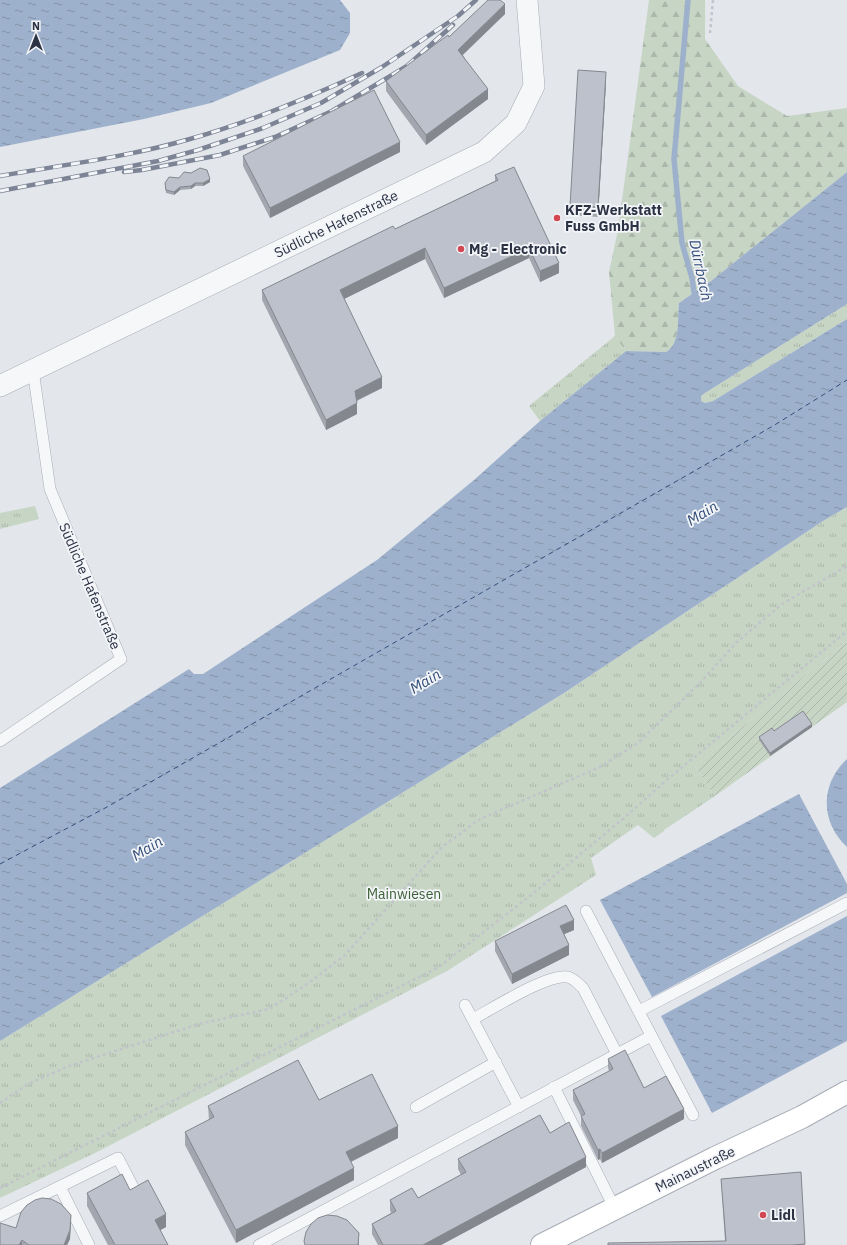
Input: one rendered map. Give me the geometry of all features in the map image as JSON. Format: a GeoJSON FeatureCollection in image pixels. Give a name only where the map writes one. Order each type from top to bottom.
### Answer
{"type":"FeatureCollection","features":[{"type":"Feature","properties":{"kind":"main road","name":"Mainaustraße"},"geometry":{"type":"LineString","coordinates":[[542,1245],[802,1117],[847,1092]]}},
{"type":"Feature","properties":{"kind":"street","name":"Südliche Hafenstraße"},"geometry":{"type":"LineString","coordinates":[[0,386],[484,152],[516,123],[534,86],[527,0]]}},
{"type":"Feature","properties":{"kind":"lane","name":"Südliche Hafenstraße"},"geometry":{"type":"LineString","coordinates":[[0,741],[121,659],[50,489],[34,370]]}},
{"type":"Feature","properties":{"kind":"lane"},"geometry":{"type":"LineString","coordinates":[[639,1011],[847,903]]}},
{"type":"Feature","properties":{"kind":"lane"},"geometry":{"type":"LineString","coordinates":[[586,911],[693,1115]]}},
{"type":"Feature","properties":{"kind":"lane"},"geometry":{"type":"LineString","coordinates":[[473,1019],[534,986],[555,978],[568,977],[576,980],[583,988],[617,1054]]}},
{"type":"Feature","properties":{"kind":"lane"},"geometry":{"type":"LineString","coordinates":[[464,1005],[473,1019],[519,1107]]}},
{"type":"Feature","properties":{"kind":"lane"},"geometry":{"type":"LineString","coordinates":[[259,1245],[651,1036]]}},
{"type":"Feature","properties":{"kind":"lane"},"geometry":{"type":"LineString","coordinates":[[416,1108],[496,1062]]}},
{"type":"Feature","properties":{"kind":"lane"},"geometry":{"type":"LineString","coordinates":[[554,1087],[614,1209]]}},
{"type":"Feature","properties":{"kind":"lane"},"geometry":{"type":"LineString","coordinates":[[0,1216],[118,1158],[134,1189]]}},
{"type":"Feature","properties":{"kind":"lane"},"geometry":{"type":"LineString","coordinates":[[60,1187],[89,1245]]}},
{"type":"Feature","properties":{"kind":"path"},"geometry":{"type":"LineString","coordinates":[[710,33],[713,0]]}},
{"type":"Feature","properties":{"kind":"path"},"geometry":{"type":"LineString","coordinates":[[0,1103],[28,1084],[69,1066],[199,1024],[269,1009],[303,987],[344,956],[442,847],[480,819],[600,767],[638,743],[698,685],[737,642],[782,604],[847,566]]}},
{"type":"Feature","properties":{"kind":"path"},"geometry":{"type":"LineString","coordinates":[[0,1188],[439,967],[531,895],[624,818],[669,778],[847,631]]}},
{"type":"Feature","properties":{"kind":"green space"},"geometry":{"type":"Polygon","coordinates":[[[649,0],[705,0],[705,39],[738,86],[787,116],[847,108],[847,172],[711,281],[679,303],[676,337],[671,348],[666,352],[626,351],[615,336],[609,272],[618,230],[649,0]]]}},
{"type":"Feature","properties":{"kind":"green space"},"geometry":{"type":"Polygon","coordinates":[[[847,304],[847,319],[713,401],[705,403],[701,402],[701,396],[705,393],[847,304]]]}},
{"type":"Feature","properties":{"kind":"green space"},"geometry":{"type":"Polygon","coordinates":[[[615,336],[626,351],[540,421],[529,406],[615,336]]]}},
{"type":"Feature","properties":{"kind":"green space"},"geometry":{"type":"Polygon","coordinates":[[[35,506],[39,519],[0,529],[0,513],[35,506]]]}},
{"type":"Feature","properties":{"kind":"green space","name":"Mainwiesen"},"geometry":{"type":"Polygon","coordinates":[[[847,507],[847,641],[695,766],[715,796],[654,838],[638,825],[591,858],[596,875],[447,971],[97,1152],[0,1198],[0,1041],[564,693],[823,521],[847,507]]]}},
{"type":"Feature","properties":{"kind":"green space"},"geometry":{"type":"Polygon","coordinates":[[[847,641],[847,702],[715,796],[695,766],[847,641]]]}},
{"type":"Feature","properties":{"kind":"water"},"geometry":{"type":"Polygon","coordinates":[[[0,0],[340,0],[350,13],[350,33],[340,50],[211,103],[144,119],[0,147],[0,0]]]}},
{"type":"Feature","properties":{"kind":"water","name":"Main"},"geometry":{"type":"Polygon","coordinates":[[[847,172],[847,304],[705,393],[701,396],[701,401],[705,403],[713,401],[847,319],[847,507],[823,521],[564,693],[0,1041],[0,788],[189,669],[194,674],[203,674],[377,560],[474,480],[540,421],[626,351],[666,352],[671,348],[676,337],[679,303],[711,281],[847,172]]]}},
{"type":"Feature","properties":{"kind":"water"},"geometry":{"type":"Polygon","coordinates":[[[847,759],[847,847],[838,837],[832,826],[828,815],[827,803],[828,791],[832,780],[838,769],[847,759]]]}},
{"type":"Feature","properties":{"kind":"water"},"geometry":{"type":"Polygon","coordinates":[[[799,794],[847,884],[847,893],[652,997],[600,900],[799,794]]]}},
{"type":"Feature","properties":{"kind":"water"},"geometry":{"type":"Polygon","coordinates":[[[847,916],[847,1041],[712,1113],[661,1016],[847,916]]]}},
{"type":"Feature","properties":{"kind":"building"},"geometry":{"type":"Polygon","coordinates":[[[488,0],[500,0],[505,4],[458,50],[488,89],[426,135],[386,81],[448,35],[449,37],[488,0]]]}},
{"type":"Feature","properties":{"kind":"building"},"geometry":{"type":"Polygon","coordinates":[[[578,70],[606,72],[598,207],[570,206],[578,70]]]}},
{"type":"Feature","properties":{"kind":"building"},"geometry":{"type":"Polygon","coordinates":[[[374,90],[400,142],[270,208],[243,156],[374,90]]]}},
{"type":"Feature","properties":{"kind":"building"},"geometry":{"type":"Polygon","coordinates":[[[514,167],[559,263],[540,271],[529,248],[444,288],[425,248],[340,290],[382,377],[355,391],[357,403],[326,420],[262,290],[393,226],[395,229],[498,180],[495,175],[514,167]]]}},
{"type":"Feature","properties":{"kind":"building"},"geometry":{"type":"Polygon","coordinates":[[[200,168],[207,170],[210,179],[203,183],[195,183],[191,186],[180,187],[174,192],[166,190],[165,183],[169,177],[179,178],[184,172],[191,173],[200,168]]]}},
{"type":"Feature","properties":{"kind":"building"},"geometry":{"type":"Polygon","coordinates":[[[803,711],[812,724],[770,753],[759,737],[772,728],[774,731],[803,711]]]}},
{"type":"Feature","properties":{"kind":"building"},"geometry":{"type":"Polygon","coordinates":[[[566,905],[574,920],[560,926],[569,945],[512,974],[495,941],[566,905]]]}},
{"type":"Feature","properties":{"kind":"building"},"geometry":{"type":"Polygon","coordinates":[[[625,1050],[644,1088],[666,1076],[684,1109],[602,1153],[600,1149],[598,1150],[581,1116],[585,1114],[573,1090],[613,1069],[608,1059],[625,1050]]]}},
{"type":"Feature","properties":{"kind":"building"},"geometry":{"type":"Polygon","coordinates":[[[298,1060],[319,1100],[372,1074],[398,1126],[346,1152],[354,1168],[236,1230],[185,1132],[214,1117],[208,1106],[298,1060]]]}},
{"type":"Feature","properties":{"kind":"building"},"geometry":{"type":"Polygon","coordinates":[[[540,1115],[550,1133],[569,1122],[586,1157],[423,1245],[383,1245],[372,1224],[396,1211],[390,1200],[412,1188],[418,1198],[466,1172],[458,1159],[540,1115]]]}},
{"type":"Feature","properties":{"kind":"building","name":"Lidl"},"geometry":{"type":"Polygon","coordinates":[[[801,1172],[805,1244],[608,1245],[608,1243],[726,1241],[721,1179],[801,1172]]]}},
{"type":"Feature","properties":{"kind":"building"},"geometry":{"type":"Polygon","coordinates":[[[122,1174],[130,1190],[148,1180],[166,1214],[155,1220],[168,1245],[115,1245],[87,1193],[122,1174]]]}},
{"type":"Feature","properties":{"kind":"building"},"geometry":{"type":"Polygon","coordinates":[[[42,1198],[51,1199],[61,1204],[71,1215],[70,1230],[64,1245],[29,1245],[22,1240],[19,1245],[0,1245],[0,1223],[16,1228],[21,1212],[27,1205],[42,1198]]]}},
{"type":"Feature","properties":{"kind":"building"},"geometry":{"type":"Polygon","coordinates":[[[327,1215],[337,1216],[347,1220],[359,1233],[358,1245],[305,1245],[304,1241],[306,1232],[311,1224],[318,1218],[327,1215]]]}},
{"type":"Feature","properties":{"kind":"waterway","name":"Dürrbach"},"geometry":{"type":"LineString","coordinates":[[688,0],[674,159],[682,243],[692,278],[695,299]]}},
{"type":"Feature","properties":{"kind":"ferry route"},"geometry":{"type":"LineString","coordinates":[[0,864],[107,807],[773,426],[847,380]]}},
{"type":"Feature","properties":{"kind":"railway"},"geometry":{"type":"LineString","coordinates":[[0,191],[158,161],[198,150],[263,128],[321,103],[382,67],[458,16],[476,0]]}},
{"type":"Feature","properties":{"kind":"railway"},"geometry":{"type":"LineString","coordinates":[[124,172],[220,155],[275,137],[332,111],[407,66],[453,25]]}},
{"type":"Feature","properties":{"kind":"railway"},"geometry":{"type":"LineString","coordinates":[[0,176],[119,156],[190,139],[277,109],[362,73]]}},
{"type":"Feature","properties":{"kind":"place","name":"KFZ-Werkstatt Fuss GmbH"},"geometry":{"type":"Point","coordinates":[557,218]}},
{"type":"Feature","properties":{"kind":"place","name":"Mg - Electronic"},"geometry":{"type":"Point","coordinates":[461,249]}},
{"type":"Feature","properties":{"kind":"place","name":"Lidl"},"geometry":{"type":"Point","coordinates":[763,1215]}}]}
